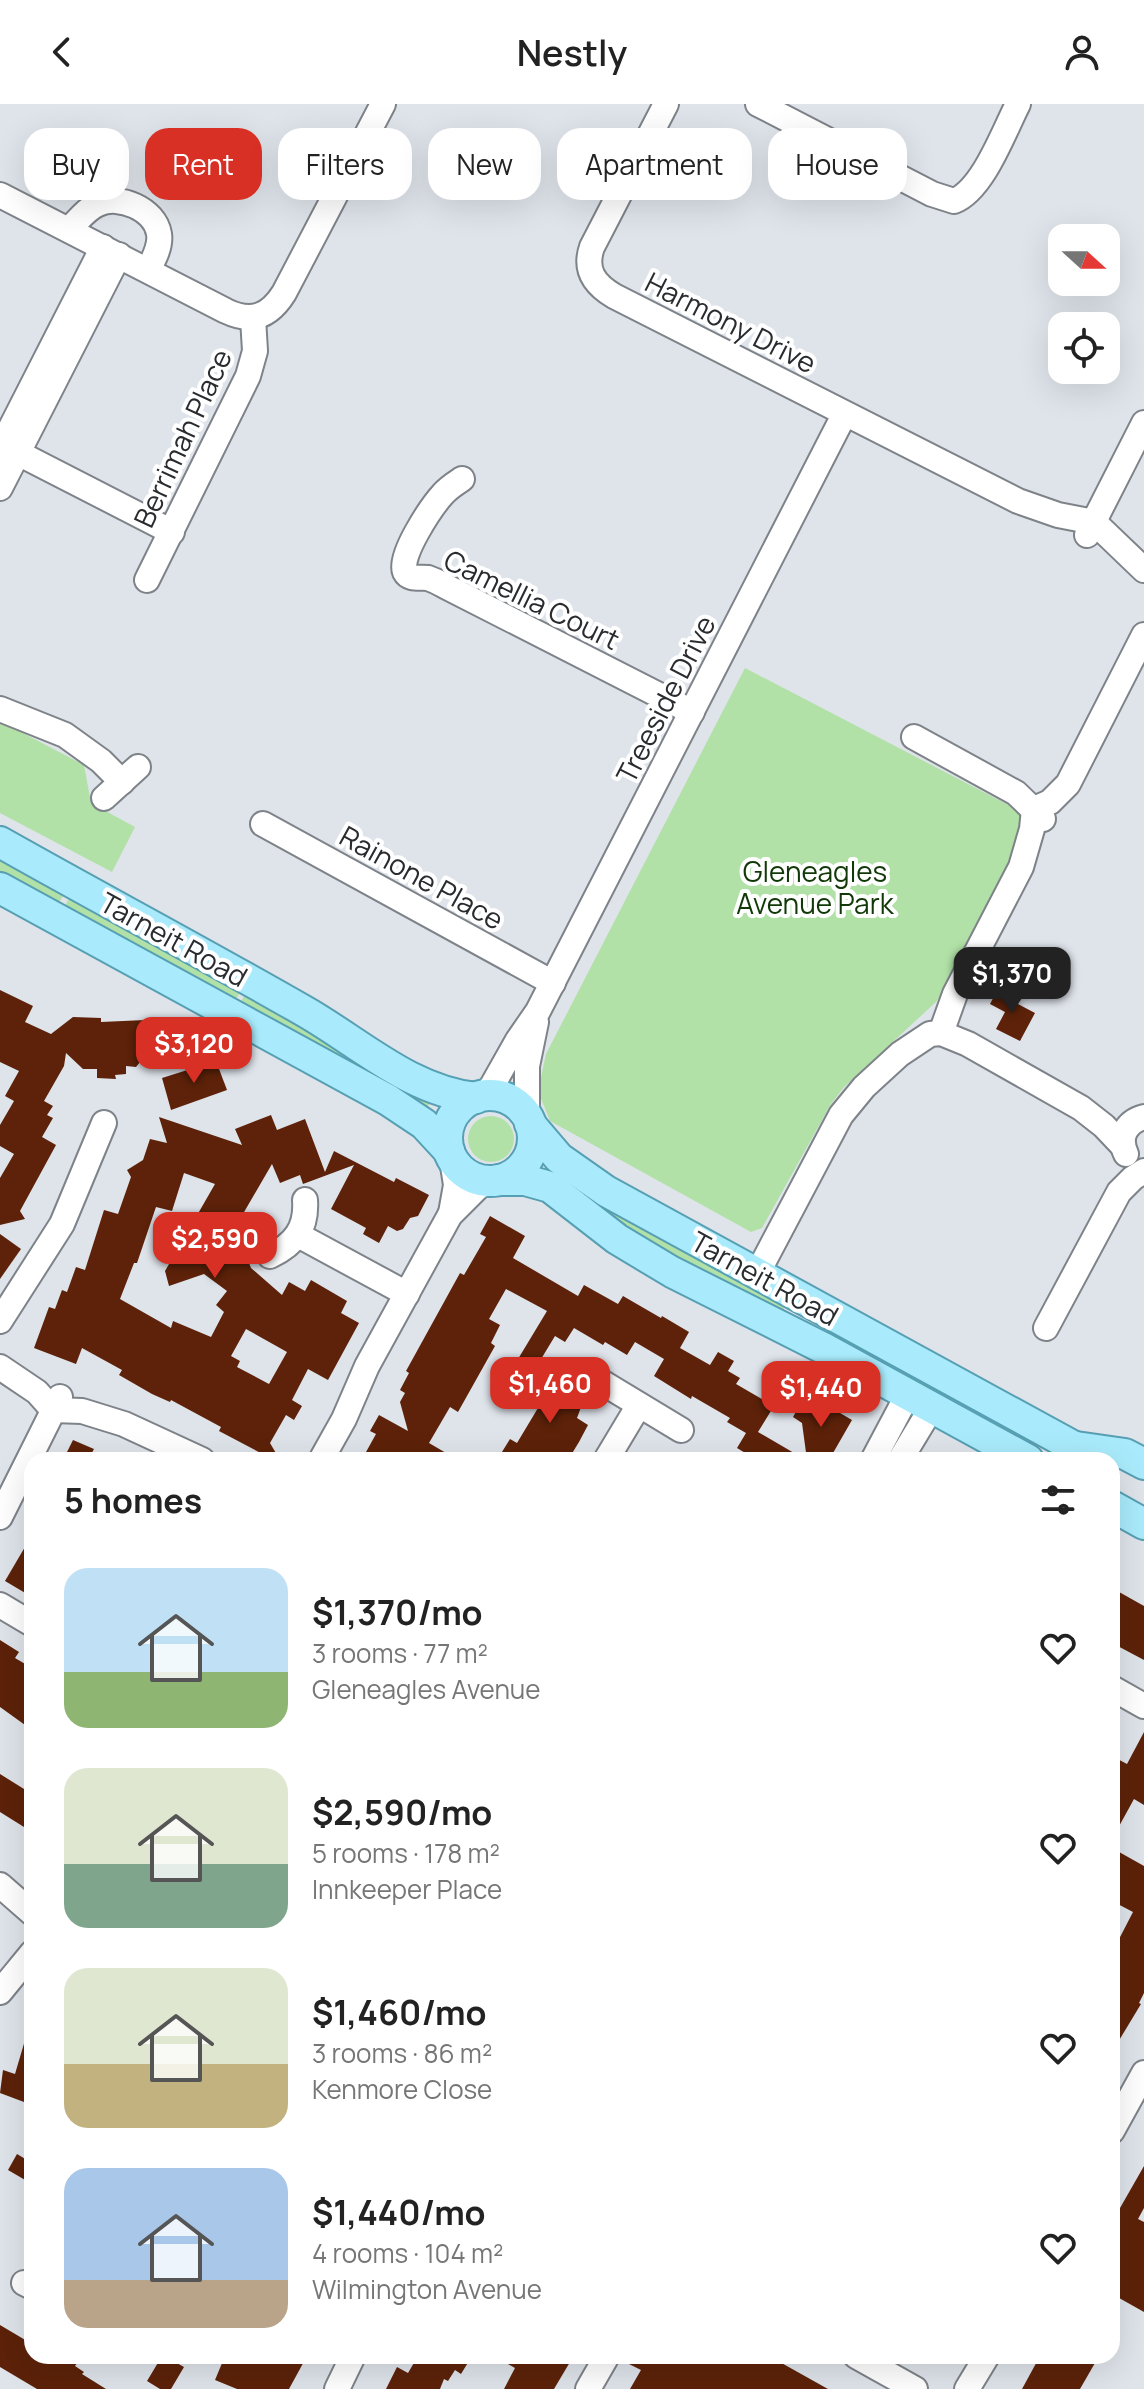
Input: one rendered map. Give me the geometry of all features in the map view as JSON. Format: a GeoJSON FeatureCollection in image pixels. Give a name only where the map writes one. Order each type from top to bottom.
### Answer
{"type":"FeatureCollection","features":[{"type":"Feature","properties":{"kind":"main road","name":"Tarneit Road"},"geometry":{"type":"LineString","coordinates":[[0,842],[304,1011],[405,1075],[441,1092],[479,1097]]}},
{"type":"Feature","properties":{"kind":"main road","name":"Tarneit Road"},"geometry":{"type":"LineString","coordinates":[[0,888],[396,1105],[424,1124],[451,1155]]}},
{"type":"Feature","properties":{"kind":"main road"},"geometry":{"type":"LineString","coordinates":[[479,1097],[508,1099],[529,1120],[533,1138],[531,1152],[524,1165],[512,1175],[496,1181],[470,1176],[451,1155],[447,1138],[449,1125],[464,1104],[479,1097]]}},
{"type":"Feature","properties":{"kind":"main road","name":"Tarneit Road"},"geometry":{"type":"LineString","coordinates":[[529,1120],[559,1158],[606,1191],[821,1308],[855,1337],[1016,1452]]}},
{"type":"Feature","properties":{"kind":"main road","name":"Tarneit Road"},"geometry":{"type":"LineString","coordinates":[[496,1181],[525,1180],[550,1187],[617,1239],[672,1272],[927,1390],[1081,1452]]}},
{"type":"Feature","properties":{"kind":"main road"},"geometry":{"type":"LineString","coordinates":[[1120,1454],[1144,1464]]}},
{"type":"Feature","properties":{"kind":"main road"},"geometry":{"type":"LineString","coordinates":[[1120,1472],[1144,1485]]}},
{"type":"Feature","properties":{"kind":"main road"},"geometry":{"type":"LineString","coordinates":[[1120,1510],[1144,1524]]}},
{"type":"Feature","properties":{"kind":"street"},"geometry":{"type":"LineString","coordinates":[[0,195],[226,311],[239,317],[253,318],[271,311],[284,293],[383,104]]}},
{"type":"Feature","properties":{"kind":"street","name":"Harmony Drive"},"geometry":{"type":"LineString","coordinates":[[666,104],[592,247],[588,264],[594,281],[614,296],[844,415],[1018,501],[1090,529],[1144,571]]}},
{"type":"Feature","properties":{"kind":"street"},"geometry":{"type":"LineString","coordinates":[[758,104],[932,194],[954,201],[964,196],[979,179],[1018,104]]}},
{"type":"Feature","properties":{"kind":"street"},"geometry":{"type":"LineString","coordinates":[[69,229],[89,209],[100,203],[120,201],[142,210],[150,217],[159,234],[159,245],[148,270]]}},
{"type":"Feature","properties":{"kind":"street"},"geometry":{"type":"LineString","coordinates":[[0,488],[5,449],[111,251]]}},
{"type":"Feature","properties":{"kind":"street","name":"Berrimah Place"},"geometry":{"type":"LineString","coordinates":[[147,580],[248,376],[255,351],[253,318]]}},
{"type":"Feature","properties":{"kind":"street","name":"Treeside Drive"},"geometry":{"type":"LineString","coordinates":[[479,1097],[492,1086],[553,983],[844,415]]}},
{"type":"Feature","properties":{"kind":"street"},"geometry":{"type":"LineString","coordinates":[[1090,529],[1144,423]]}},
{"type":"Feature","properties":{"kind":"street"},"geometry":{"type":"LineString","coordinates":[[5,449],[172,532]]}},
{"type":"Feature","properties":{"kind":"street","name":"Camellia Court"},"geometry":{"type":"LineString","coordinates":[[462,479],[445,492],[428,512],[407,553],[406,574],[412,578],[429,578],[692,712]]}},
{"type":"Feature","properties":{"kind":"street"},"geometry":{"type":"LineString","coordinates":[[1034,809],[1050,802],[1068,784],[1144,635]]}},
{"type":"Feature","properties":{"kind":"street"},"geometry":{"type":"LineString","coordinates":[[0,709],[65,735],[93,754],[121,782]]}},
{"type":"Feature","properties":{"kind":"street"},"geometry":{"type":"LineString","coordinates":[[910,734],[1016,793],[1034,809]]}},
{"type":"Feature","properties":{"kind":"street"},"geometry":{"type":"LineString","coordinates":[[941,1033],[955,994],[1021,867],[1032,829],[1034,809]]}},
{"type":"Feature","properties":{"kind":"street","name":"Rainone Place"},"geometry":{"type":"LineString","coordinates":[[263,824],[553,983]]}},
{"type":"Feature","properties":{"kind":"street","name":"Treeside Drive"},"geometry":{"type":"LineString","coordinates":[[529,1120],[527,1066],[538,1011]]}},
{"type":"Feature","properties":{"kind":"street"},"geometry":{"type":"LineString","coordinates":[[757,1274],[841,1115],[864,1087],[920,1039],[941,1033],[968,1044],[1081,1108],[1104,1126],[1134,1159]]}},
{"type":"Feature","properties":{"kind":"street"},"geometry":{"type":"LineString","coordinates":[[1081,1108],[1140,1118]]}},
{"type":"Feature","properties":{"kind":"street"},"geometry":{"type":"LineString","coordinates":[[1046,1328],[1134,1159],[1125,1130],[1140,1118]]}},
{"type":"Feature","properties":{"kind":"street"},"geometry":{"type":"LineString","coordinates":[[0,1321],[62,1224],[104,1123]]}},
{"type":"Feature","properties":{"kind":"street"},"geometry":{"type":"LineString","coordinates":[[450,1215],[456,1185],[451,1155]]}},
{"type":"Feature","properties":{"kind":"street"},"geometry":{"type":"LineString","coordinates":[[325,1452],[367,1366],[450,1215],[479,1186],[496,1181]]}},
{"type":"Feature","properties":{"kind":"street"},"geometry":{"type":"LineString","coordinates":[[270,1256],[291,1244],[298,1235],[306,1214],[305,1200]]}},
{"type":"Feature","properties":{"kind":"street"},"geometry":{"type":"LineString","coordinates":[[298,1235],[407,1294]]}},
{"type":"Feature","properties":{"kind":"street"},"geometry":{"type":"LineString","coordinates":[[0,1365],[30,1376],[57,1402],[94,1405],[124,1424],[185,1452]]}},
{"type":"Feature","properties":{"kind":"street"},"geometry":{"type":"LineString","coordinates":[[312,1452],[367,1366]]}},
{"type":"Feature","properties":{"kind":"street"},"geometry":{"type":"LineString","coordinates":[[590,1375],[681,1430]]}},
{"type":"Feature","properties":{"kind":"street"},"geometry":{"type":"LineString","coordinates":[[879,1452],[927,1390]]}},
{"type":"Feature","properties":{"kind":"street"},"geometry":{"type":"LineString","coordinates":[[903,1452],[927,1390]]}},
{"type":"Feature","properties":{"kind":"street"},"geometry":{"type":"LineString","coordinates":[[32,1452],[57,1402]]}},
{"type":"Feature","properties":{"kind":"street"},"geometry":{"type":"LineString","coordinates":[[611,1452],[639,1405]]}},
{"type":"Feature","properties":{"kind":"street"},"geometry":{"type":"LineString","coordinates":[[0,1517],[24,1469]]}},
{"type":"Feature","properties":{"kind":"street"},"geometry":{"type":"LineString","coordinates":[[0,1605],[24,1619]]}},
{"type":"Feature","properties":{"kind":"street"},"geometry":{"type":"LineString","coordinates":[[1120,1692],[1144,1706]]}},
{"type":"Feature","properties":{"kind":"street"},"geometry":{"type":"LineString","coordinates":[[0,1885],[24,1906]]}},
{"type":"Feature","properties":{"kind":"street"},"geometry":{"type":"LineString","coordinates":[[0,1992],[24,1963]]}},
{"type":"Feature","properties":{"kind":"street"},"geometry":{"type":"LineString","coordinates":[[1120,2116],[1144,2073]]}},
{"type":"Feature","properties":{"kind":"street"},"geometry":{"type":"LineString","coordinates":[[337,2389],[349,2364]]}},
{"type":"Feature","properties":{"kind":"street"},"geometry":{"type":"LineString","coordinates":[[588,2389],[602,2364]]}},
{"type":"Feature","properties":{"kind":"street"},"geometry":{"type":"LineString","coordinates":[[870,2364],[915,2389]]}},
{"type":"Feature","properties":{"kind":"street"},"geometry":{"type":"LineString","coordinates":[[967,2389],[982,2364]]}},
{"type":"Feature","properties":{"kind":"green space","name":"Gleneagles Avenue Park"},"geometry":{"type":"Polygon","coordinates":[[[745,668],[1020,811],[1020,837],[943,992],[844,1087],[831,1104],[762,1228],[751,1232],[550,1121],[538,1091],[546,1054],[745,668]]]}},
{"type":"Feature","properties":{"kind":"green space"},"geometry":{"type":"Polygon","coordinates":[[[0,721],[84,765],[91,803],[135,827],[112,872],[0,813],[0,721]]]}},
{"type":"Feature","properties":{"kind":"green space"},"geometry":{"type":"Polygon","coordinates":[[[0,855],[66,891],[57,906],[0,875],[0,855]]]}},
{"type":"Feature","properties":{"kind":"green space"},"geometry":{"type":"Polygon","coordinates":[[[71,894],[242,989],[234,1003],[63,910],[71,894]]]}},
{"type":"Feature","properties":{"kind":"green space"},"geometry":{"type":"Polygon","coordinates":[[[247,991],[432,1101],[425,1110],[388,1082],[239,1005],[247,991]]]}},
{"type":"Feature","properties":{"kind":"green space"},"geometry":{"type":"Polygon","coordinates":[[[491,1116],[507,1123],[514,1139],[507,1155],[491,1162],[475,1155],[468,1139],[475,1123],[491,1116]]]}},
{"type":"Feature","properties":{"kind":"green space"},"geometry":{"type":"Polygon","coordinates":[[[593,1195],[787,1302],[780,1317],[667,1257],[588,1200],[593,1195]]]}},
{"type":"Feature","properties":{"kind":"building"},"geometry":{"type":"Polygon","coordinates":[[[999,987],[1017,996],[1014,1002],[1035,1013],[1020,1041],[996,1029],[1005,1012],[990,1004],[999,987]]]}},
{"type":"Feature","properties":{"kind":"building"},"geometry":{"type":"Polygon","coordinates":[[[0,990],[33,1006],[25,1022],[51,1034],[73,1017],[101,1018],[101,1022],[145,1020],[160,1036],[145,1050],[145,1056],[136,1067],[126,1066],[126,1074],[115,1075],[116,1079],[97,1078],[97,1069],[83,1069],[66,1053],[64,1066],[44,1101],[53,1106],[47,1115],[53,1118],[42,1137],[56,1145],[20,1211],[25,1219],[0,1225],[0,1178],[14,1154],[0,1146],[0,1125],[14,1101],[5,1096],[19,1071],[0,1062],[0,990]]]}},
{"type":"Feature","properties":{"kind":"building"},"geometry":{"type":"Polygon","coordinates":[[[216,1061],[227,1090],[171,1110],[162,1078],[216,1061]]]}},
{"type":"Feature","properties":{"kind":"building"},"geometry":{"type":"Polygon","coordinates":[[[271,1115],[277,1130],[305,1119],[325,1172],[334,1151],[394,1182],[396,1178],[429,1195],[418,1216],[410,1218],[403,1229],[397,1231],[388,1226],[379,1243],[363,1234],[366,1228],[331,1209],[354,1165],[303,1184],[300,1175],[280,1183],[272,1164],[240,1219],[242,1245],[251,1268],[282,1295],[289,1282],[305,1291],[311,1280],[347,1301],[341,1313],[359,1323],[328,1380],[308,1369],[292,1400],[302,1406],[294,1420],[286,1415],[270,1443],[275,1452],[259,1452],[219,1431],[221,1427],[171,1400],[152,1394],[119,1375],[122,1370],[82,1348],[76,1364],[34,1348],[49,1307],[55,1309],[62,1290],[67,1292],[76,1267],[85,1270],[104,1210],[118,1214],[131,1177],[127,1170],[143,1160],[150,1139],[167,1143],[159,1117],[242,1145],[235,1129],[271,1115]],[[184,1173],[172,1211],[156,1207],[137,1263],[134,1263],[120,1299],[171,1328],[173,1321],[211,1337],[224,1312],[216,1305],[227,1291],[204,1274],[169,1286],[165,1271],[215,1184],[184,1173]],[[246,1329],[231,1356],[240,1361],[237,1367],[269,1384],[287,1352],[246,1329]]]}},
{"type":"Feature","properties":{"kind":"building"},"geometry":{"type":"Polygon","coordinates":[[[490,1216],[525,1236],[513,1258],[578,1296],[584,1285],[618,1304],[623,1296],[662,1316],[689,1332],[680,1348],[710,1365],[718,1352],[734,1361],[728,1371],[740,1378],[736,1384],[774,1406],[758,1432],[792,1452],[744,1452],[737,1448],[746,1433],[727,1422],[730,1418],[654,1376],[664,1359],[635,1342],[627,1355],[574,1328],[565,1342],[555,1336],[532,1374],[515,1364],[547,1311],[506,1289],[489,1319],[500,1325],[491,1343],[495,1346],[458,1412],[450,1407],[429,1443],[444,1452],[366,1452],[376,1434],[370,1431],[379,1415],[408,1431],[400,1402],[405,1393],[400,1390],[409,1373],[406,1371],[460,1273],[464,1275],[486,1237],[480,1234],[490,1216]]]}},
{"type":"Feature","properties":{"kind":"building"},"geometry":{"type":"Polygon","coordinates":[[[0,1234],[21,1249],[0,1279],[0,1234]]]}},
{"type":"Feature","properties":{"kind":"building"},"geometry":{"type":"Polygon","coordinates":[[[546,1372],[578,1390],[575,1395],[584,1399],[577,1418],[588,1425],[573,1452],[502,1452],[510,1439],[517,1443],[538,1408],[541,1398],[533,1393],[546,1372]]]}},
{"type":"Feature","properties":{"kind":"building"},"geometry":{"type":"Polygon","coordinates":[[[811,1396],[852,1420],[834,1452],[806,1452],[802,1423],[793,1417],[802,1401],[806,1404],[811,1396]]]}},
{"type":"Feature","properties":{"kind":"building"},"geometry":{"type":"Polygon","coordinates":[[[73,1440],[94,1449],[92,1452],[67,1452],[73,1440]]]}},
{"type":"Feature","properties":{"kind":"building"},"geometry":{"type":"Polygon","coordinates":[[[24,1549],[24,1592],[5,1581],[24,1549]]]}},
{"type":"Feature","properties":{"kind":"building"},"geometry":{"type":"Polygon","coordinates":[[[1120,1592],[1144,1606],[1144,1660],[1120,1647],[1120,1592]]]}},
{"type":"Feature","properties":{"kind":"building"},"geometry":{"type":"Polygon","coordinates":[[[0,1640],[19,1652],[15,1658],[24,1663],[24,1724],[0,1707],[0,1640]]]}},
{"type":"Feature","properties":{"kind":"building"},"geometry":{"type":"Polygon","coordinates":[[[1144,1732],[1144,1805],[1134,1799],[1120,1824],[1120,1760],[1127,1764],[1144,1732]]]}},
{"type":"Feature","properties":{"kind":"building"},"geometry":{"type":"Polygon","coordinates":[[[0,1774],[24,1789],[24,1827],[0,1812],[0,1774]]]}},
{"type":"Feature","properties":{"kind":"building"},"geometry":{"type":"Polygon","coordinates":[[[1120,1852],[1144,1866],[1144,1993],[1141,2004],[1120,2039],[1120,1937],[1133,1912],[1120,1905],[1120,1852]]]}},
{"type":"Feature","properties":{"kind":"building"},"geometry":{"type":"Polygon","coordinates":[[[24,2044],[24,2102],[0,2093],[3,2070],[15,2074],[24,2044]]]}},
{"type":"Feature","properties":{"kind":"building"},"geometry":{"type":"Polygon","coordinates":[[[17,2154],[24,2158],[24,2179],[8,2170],[17,2154]]]}},
{"type":"Feature","properties":{"kind":"building"},"geometry":{"type":"Polygon","coordinates":[[[1144,2166],[1144,2208],[1138,2219],[1144,2222],[1144,2312],[1120,2298],[1120,2208],[1144,2166]]]}},
{"type":"Feature","properties":{"kind":"building"},"geometry":{"type":"Polygon","coordinates":[[[0,2325],[24,2339],[24,2364],[76,2364],[84,2372],[82,2374],[106,2389],[37,2389],[0,2367],[0,2325]]]}},
{"type":"Feature","properties":{"kind":"building"},"geometry":{"type":"Polygon","coordinates":[[[157,2364],[184,2367],[171,2389],[160,2389],[147,2381],[157,2364]]]}},
{"type":"Feature","properties":{"kind":"building"},"geometry":{"type":"Polygon","coordinates":[[[222,2364],[303,2364],[289,2389],[237,2389],[215,2380],[222,2364]]]}},
{"type":"Feature","properties":{"kind":"building"},"geometry":{"type":"Polygon","coordinates":[[[413,2364],[467,2364],[461,2374],[455,2370],[448,2381],[444,2379],[440,2389],[386,2389],[397,2367],[408,2373],[413,2364]]]}},
{"type":"Feature","properties":{"kind":"building"},"geometry":{"type":"Polygon","coordinates":[[[508,2364],[569,2364],[554,2389],[504,2389],[515,2368],[508,2364]]]}},
{"type":"Feature","properties":{"kind":"building"},"geometry":{"type":"Polygon","coordinates":[[[629,2364],[783,2364],[828,2389],[630,2389],[641,2370],[629,2364]]]}},
{"type":"Feature","properties":{"kind":"building"},"geometry":{"type":"Polygon","coordinates":[[[1036,2364],[1094,2364],[1080,2389],[1022,2389],[1036,2364]]]}}]}
